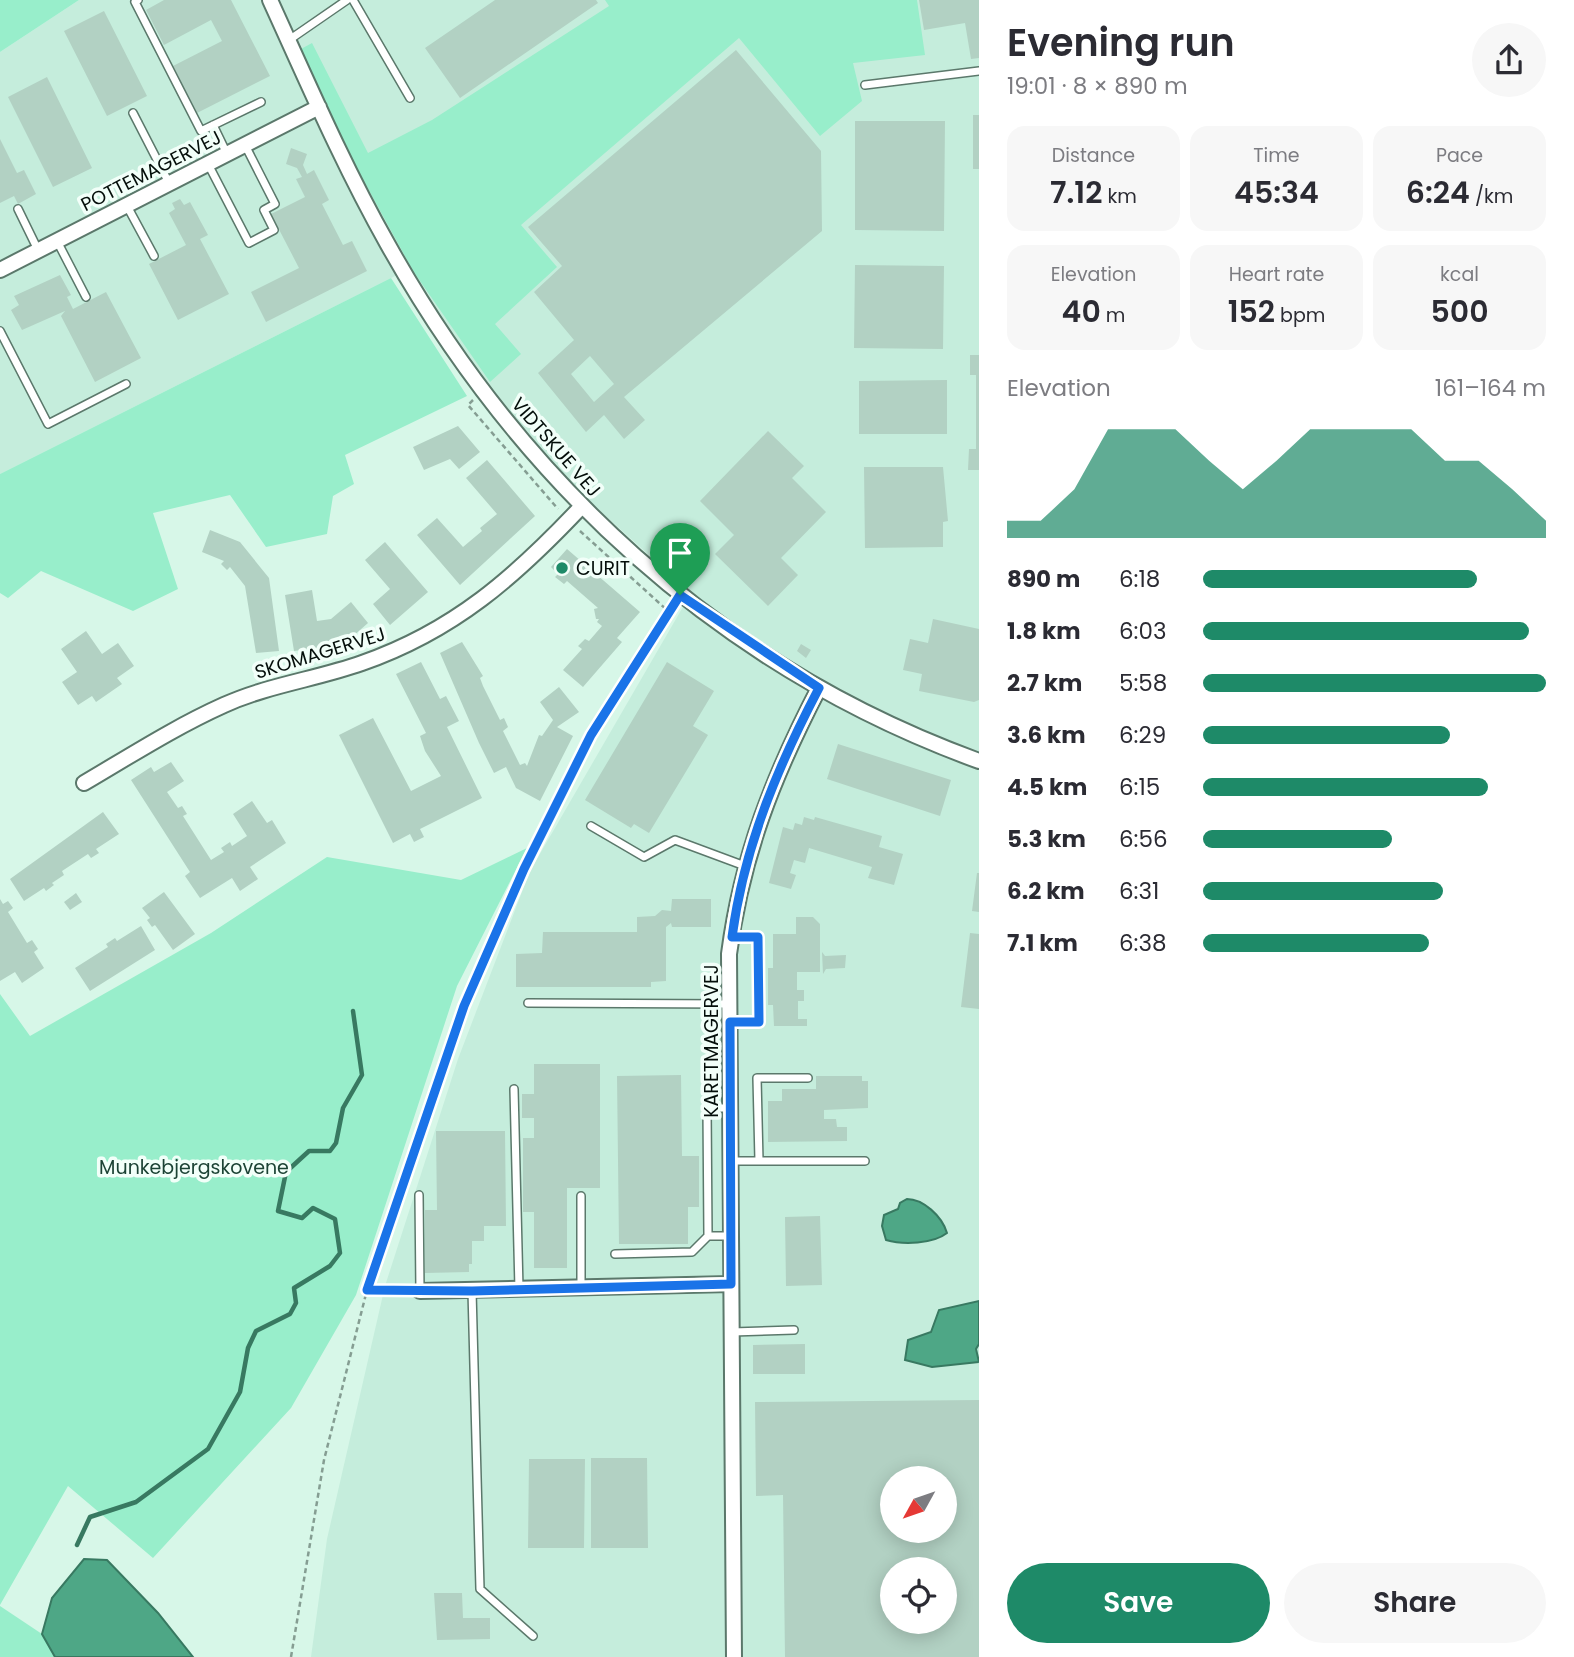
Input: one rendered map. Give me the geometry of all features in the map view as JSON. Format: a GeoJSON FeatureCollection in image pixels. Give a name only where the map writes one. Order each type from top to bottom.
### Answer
{"type":"FeatureCollection","features":[{"type":"Feature","properties":{"kind":"street","name":"VIDTSKUE VEJ"},"geometry":{"type":"LineString","coordinates":[[270,0],[386,243],[436,325],[489,398],[580,507],[680,595],[819,688],[906,732],[979,761]]}},
{"type":"Feature","properties":{"kind":"street","name":"POTTEMAGERVEJ"},"geometry":{"type":"LineString","coordinates":[[0,270],[319,107]]}},
{"type":"Feature","properties":{"kind":"street","name":"SKOMAGERVEJ"},"geometry":{"type":"LineString","coordinates":[[85,783],[183,724],[226,704],[370,660],[447,624],[522,568],[580,507]]}},
{"type":"Feature","properties":{"kind":"street","name":"KARETMAGERVEJ"},"geometry":{"type":"LineString","coordinates":[[734,1657],[730,1161],[732,937],[745,866],[761,812],[786,750],[819,688]]}},
{"type":"Feature","properties":{"kind":"street"},"geometry":{"type":"LineString","coordinates":[[420,1291],[731,1284]]}},
{"type":"Feature","properties":{"kind":"lane"},"geometry":{"type":"LineString","coordinates":[[138,0],[135,2],[201,131],[261,102]]}},
{"type":"Feature","properties":{"kind":"lane"},"geometry":{"type":"LineString","coordinates":[[288,40],[347,0]]}},
{"type":"Feature","properties":{"kind":"lane"},"geometry":{"type":"LineString","coordinates":[[353,0],[410,97]]}},
{"type":"Feature","properties":{"kind":"lane"},"geometry":{"type":"LineString","coordinates":[[865,85],[979,71]]}},
{"type":"Feature","properties":{"kind":"lane"},"geometry":{"type":"LineString","coordinates":[[133,113],[169,183]]}},
{"type":"Feature","properties":{"kind":"lane"},"geometry":{"type":"LineString","coordinates":[[213,125],[227,154]]}},
{"type":"Feature","properties":{"kind":"lane"},"geometry":{"type":"LineString","coordinates":[[208,164],[249,243],[274,230],[264,210],[275,204],[245,145]]}},
{"type":"Feature","properties":{"kind":"lane"},"geometry":{"type":"LineString","coordinates":[[127,205],[153,256]]}},
{"type":"Feature","properties":{"kind":"lane"},"geometry":{"type":"LineString","coordinates":[[18,208],[38,250]]}},
{"type":"Feature","properties":{"kind":"lane"},"geometry":{"type":"LineString","coordinates":[[57,241],[86,297]]}},
{"type":"Feature","properties":{"kind":"lane"},"geometry":{"type":"LineString","coordinates":[[0,331],[48,424],[126,384]]}},
{"type":"Feature","properties":{"kind":"lane"},"geometry":{"type":"LineString","coordinates":[[591,826],[644,858],[675,840],[745,866]]}},
{"type":"Feature","properties":{"kind":"lane"},"geometry":{"type":"LineString","coordinates":[[730,1022],[759,1022],[758,937],[732,937]]}},
{"type":"Feature","properties":{"kind":"lane"},"geometry":{"type":"LineString","coordinates":[[528,1003],[730,1004]]}},
{"type":"Feature","properties":{"kind":"lane"},"geometry":{"type":"LineString","coordinates":[[759,1161],[757,1078],[808,1078]]}},
{"type":"Feature","properties":{"kind":"lane"},"geometry":{"type":"LineString","coordinates":[[514,1089],[519,1289]]}},
{"type":"Feature","properties":{"kind":"lane"},"geometry":{"type":"LineString","coordinates":[[708,1236],[707,1108],[730,1108]]}},
{"type":"Feature","properties":{"kind":"lane"},"geometry":{"type":"LineString","coordinates":[[730,1161],[864,1161]]}},
{"type":"Feature","properties":{"kind":"lane"},"geometry":{"type":"LineString","coordinates":[[419,1195],[420,1291]]}},
{"type":"Feature","properties":{"kind":"lane"},"geometry":{"type":"LineString","coordinates":[[581,1196],[581,1288]]}},
{"type":"Feature","properties":{"kind":"lane"},"geometry":{"type":"LineString","coordinates":[[615,1254],[692,1252],[708,1236],[731,1236]]}},
{"type":"Feature","properties":{"kind":"lane"},"geometry":{"type":"LineString","coordinates":[[472,1291],[480,1589],[533,1636]]}},
{"type":"Feature","properties":{"kind":"lane"},"geometry":{"type":"LineString","coordinates":[[731,1332],[794,1330]]}},
{"type":"Feature","properties":{"kind":"path"},"geometry":{"type":"LineString","coordinates":[[291,1657],[324,1460],[367,1290],[464,1006],[524,869],[591,735],[680,595]]}},
{"type":"Feature","properties":{"kind":"path"},"geometry":{"type":"LineString","coordinates":[[367,1290],[420,1291]]}},
{"type":"Feature","properties":{"kind":"shaded area"},"geometry":{"type":"Polygon","coordinates":[[[79,0],[979,0],[979,1657],[311,1657],[327,1539],[385,1286],[458,1059],[530,871],[691,593],[578,491],[494,394],[409,269],[0,474],[0,52],[79,0]]]}},
{"type":"Feature","properties":{"kind":"shaded area"},"geometry":{"type":"Polygon","coordinates":[[[907,1199],[919,1202],[931,1210],[947,1233],[918,1242],[886,1240],[882,1226],[884,1215],[898,1209],[900,1203],[907,1199]]]}},
{"type":"Feature","properties":{"kind":"shaded area"},"geometry":{"type":"Polygon","coordinates":[[[979,1301],[979,1344],[976,1349],[979,1362],[932,1367],[905,1360],[908,1340],[931,1332],[939,1310],[979,1301]]]}},
{"type":"Feature","properties":{"kind":"shaded area"},"geometry":{"type":"Polygon","coordinates":[[[84,1559],[107,1560],[158,1613],[193,1657],[55,1657],[42,1634],[52,1598],[84,1559]]]}},
{"type":"Feature","properties":{"kind":"green space"},"geometry":{"type":"Polygon","coordinates":[[[0,0],[79,0],[0,52],[0,0]]]}},
{"type":"Feature","properties":{"kind":"green space"},"geometry":{"type":"Polygon","coordinates":[[[605,0],[917,0],[925,55],[853,63],[862,101],[820,136],[739,38],[521,225],[557,267],[495,324],[521,354],[490,382],[413,271],[354,163],[301,49],[312,43],[368,153],[432,120],[609,6],[605,0]]]}},
{"type":"Feature","properties":{"kind":"green space"},"geometry":{"type":"Polygon","coordinates":[[[391,278],[467,396],[345,455],[354,484],[333,496],[327,534],[266,547],[230,495],[153,513],[178,589],[133,611],[41,571],[8,598],[0,593],[0,474],[391,278]]]}},
{"type":"Feature","properties":{"kind":"green space","name":"Munkebjergskovene"},"geometry":{"type":"Polygon","coordinates":[[[527,848],[457,986],[356,1295],[291,1408],[153,1558],[68,1486],[0,1605],[0,994],[30,1036],[211,933],[327,857],[461,880],[527,848]]]}},
{"type":"Feature","properties":{"kind":"green space"},"geometry":{"type":"Polygon","coordinates":[[[0,1606],[42,1634],[55,1657],[0,1657],[0,1606]]]}},
{"type":"Feature","properties":{"kind":"building"},"geometry":{"type":"Polygon","coordinates":[[[164,0],[231,0],[270,76],[197,113],[173,66],[222,41],[211,20],[164,45],[146,10],[164,0]]]}},
{"type":"Feature","properties":{"kind":"building"},"geometry":{"type":"Polygon","coordinates":[[[495,0],[596,0],[598,3],[460,98],[425,48],[495,0]]]}},
{"type":"Feature","properties":{"kind":"building"},"geometry":{"type":"Polygon","coordinates":[[[919,0],[979,0],[979,58],[971,59],[965,23],[924,30],[919,0]]]}},
{"type":"Feature","properties":{"kind":"building"},"geometry":{"type":"Polygon","coordinates":[[[104,11],[147,96],[107,116],[64,31],[104,11]]]}},
{"type":"Feature","properties":{"kind":"building"},"geometry":{"type":"Polygon","coordinates":[[[736,50],[821,151],[822,231],[624,397],[645,420],[624,439],[604,415],[586,432],[538,373],[574,340],[534,292],[562,266],[528,227],[736,50]],[[590,356],[571,374],[594,402],[614,384],[590,356]]]}},
{"type":"Feature","properties":{"kind":"building"},"geometry":{"type":"Polygon","coordinates":[[[47,77],[92,168],[53,187],[8,97],[47,77]]]}},
{"type":"Feature","properties":{"kind":"building"},"geometry":{"type":"Polygon","coordinates":[[[973,115],[979,115],[979,169],[973,169],[973,115]]]}},
{"type":"Feature","properties":{"kind":"building"},"geometry":{"type":"Polygon","coordinates":[[[855,121],[945,121],[944,231],[855,230],[855,121]]]}},
{"type":"Feature","properties":{"kind":"building"},"geometry":{"type":"Polygon","coordinates":[[[0,139],[17,173],[24,170],[36,194],[18,204],[14,196],[0,203],[0,139]]]}},
{"type":"Feature","properties":{"kind":"building"},"geometry":{"type":"Polygon","coordinates":[[[291,148],[307,154],[303,165],[307,174],[314,170],[329,200],[322,204],[343,245],[352,241],[367,271],[266,322],[251,292],[299,268],[271,214],[305,197],[296,179],[302,177],[297,168],[286,164],[291,148]]]}},
{"type":"Feature","properties":{"kind":"building"},"geometry":{"type":"Polygon","coordinates":[[[180,199],[184,205],[190,202],[208,235],[200,239],[229,294],[178,320],[149,264],[186,245],[169,213],[175,209],[172,203],[180,199]]]}},
{"type":"Feature","properties":{"kind":"building"},"geometry":{"type":"Polygon","coordinates":[[[855,265],[944,266],[943,349],[854,348],[855,265]]]}},
{"type":"Feature","properties":{"kind":"building"},"geometry":{"type":"Polygon","coordinates":[[[60,275],[71,295],[67,297],[73,309],[106,292],[141,358],[95,382],[61,316],[65,311],[22,330],[11,310],[19,305],[14,296],[60,275]]]}},
{"type":"Feature","properties":{"kind":"building"},"geometry":{"type":"Polygon","coordinates":[[[970,355],[979,355],[979,470],[968,470],[969,449],[976,449],[976,375],[970,375],[970,355]]]}},
{"type":"Feature","properties":{"kind":"building"},"geometry":{"type":"Polygon","coordinates":[[[947,380],[947,434],[859,434],[859,381],[947,380]]]}},
{"type":"Feature","properties":{"kind":"building"},"geometry":{"type":"Polygon","coordinates":[[[458,426],[480,452],[459,469],[450,459],[424,470],[413,447],[458,426]]]}},
{"type":"Feature","properties":{"kind":"building"},"geometry":{"type":"Polygon","coordinates":[[[768,431],[804,466],[792,478],[826,512],[781,558],[798,575],[768,606],[715,554],[734,535],[700,501],[768,431]]]}},
{"type":"Feature","properties":{"kind":"building"},"geometry":{"type":"Polygon","coordinates":[[[487,460],[535,516],[460,585],[417,535],[437,518],[463,547],[482,531],[480,528],[497,514],[466,478],[487,460]]]}},
{"type":"Feature","properties":{"kind":"building"},"geometry":{"type":"Polygon","coordinates":[[[864,467],[943,467],[948,521],[943,522],[943,547],[865,548],[864,467]]]}},
{"type":"Feature","properties":{"kind":"building"},"geometry":{"type":"Polygon","coordinates":[[[210,530],[240,542],[269,578],[279,651],[256,653],[245,586],[230,567],[227,570],[221,564],[224,561],[202,552],[210,530]]]}},
{"type":"Feature","properties":{"kind":"building"},"geometry":{"type":"Polygon","coordinates":[[[385,542],[428,592],[390,625],[373,604],[390,589],[365,560],[385,542]]]}},
{"type":"Feature","properties":{"kind":"building"},"geometry":{"type":"Polygon","coordinates":[[[567,549],[640,612],[617,638],[622,642],[583,687],[563,670],[582,649],[578,646],[585,639],[589,641],[602,626],[597,622],[599,619],[596,619],[594,609],[598,608],[567,581],[564,584],[555,577],[558,574],[551,567],[567,549]]]}},
{"type":"Feature","properties":{"kind":"building"},"geometry":{"type":"Polygon","coordinates":[[[312,590],[317,621],[331,619],[351,602],[368,623],[343,645],[294,651],[285,595],[312,590]]]}},
{"type":"Feature","properties":{"kind":"building"},"geometry":{"type":"Polygon","coordinates":[[[933,619],[979,629],[979,700],[974,702],[919,691],[922,674],[903,670],[910,639],[928,643],[933,619]]]}},
{"type":"Feature","properties":{"kind":"building"},"geometry":{"type":"Polygon","coordinates":[[[86,631],[102,654],[118,643],[134,666],[117,678],[122,684],[96,702],[92,696],[78,705],[62,682],[77,672],[61,649],[86,631]]]}},
{"type":"Feature","properties":{"kind":"building"},"geometry":{"type":"Polygon","coordinates":[[[462,642],[483,676],[480,678],[483,686],[500,720],[504,718],[508,727],[503,731],[520,765],[525,763],[527,766],[539,735],[542,736],[553,720],[540,702],[559,687],[579,712],[557,727],[573,736],[540,801],[516,788],[506,767],[494,773],[479,743],[440,653],[462,642]]]}},
{"type":"Feature","properties":{"kind":"building"},"geometry":{"type":"Polygon","coordinates":[[[801,644],[811,650],[806,658],[797,651],[801,644]]]}},
{"type":"Feature","properties":{"kind":"building"},"geometry":{"type":"Polygon","coordinates":[[[421,662],[440,699],[446,696],[459,721],[447,727],[482,798],[420,829],[424,837],[414,842],[410,834],[393,843],[339,735],[373,718],[411,791],[441,776],[425,751],[420,736],[426,733],[396,674],[421,662]]]}},
{"type":"Feature","properties":{"kind":"building"},"geometry":{"type":"Polygon","coordinates":[[[667,662],[714,691],[693,726],[708,735],[649,833],[634,824],[631,828],[585,800],[667,662]]]}},
{"type":"Feature","properties":{"kind":"building"},"geometry":{"type":"Polygon","coordinates":[[[838,744],[951,780],[940,816],[827,779],[838,744]]]}},
{"type":"Feature","properties":{"kind":"building"},"geometry":{"type":"Polygon","coordinates":[[[171,762],[184,781],[167,792],[178,808],[182,806],[187,814],[183,816],[211,860],[224,852],[221,848],[230,842],[232,846],[247,836],[233,814],[252,801],[267,823],[272,820],[286,843],[250,867],[258,879],[240,891],[232,878],[200,898],[185,876],[190,872],[131,780],[151,767],[154,772],[171,762]]]}},
{"type":"Feature","properties":{"kind":"building"},"geometry":{"type":"Polygon","coordinates":[[[103,812],[119,834],[96,849],[99,853],[91,858],[88,854],[62,871],[64,875],[46,891],[44,888],[24,901],[10,879],[103,812]]]}},
{"type":"Feature","properties":{"kind":"building"},"geometry":{"type":"Polygon","coordinates":[[[804,817],[814,820],[815,817],[882,836],[879,847],[903,854],[894,885],[868,878],[872,867],[809,848],[805,863],[794,860],[790,873],[796,875],[791,889],[769,883],[783,827],[793,830],[795,823],[802,825],[804,817]]]}},
{"type":"Feature","properties":{"kind":"building"},"geometry":{"type":"Polygon","coordinates":[[[979,873],[979,912],[972,911],[979,873]]]}},
{"type":"Feature","properties":{"kind":"building"},"geometry":{"type":"Polygon","coordinates":[[[164,892],[195,934],[173,950],[155,925],[152,927],[147,920],[150,918],[142,908],[164,892]]]}},
{"type":"Feature","properties":{"kind":"building"},"geometry":{"type":"Polygon","coordinates":[[[76,893],[82,902],[70,910],[64,902],[76,893]]]}},
{"type":"Feature","properties":{"kind":"building"},"geometry":{"type":"Polygon","coordinates":[[[0,899],[3,904],[8,901],[13,908],[8,912],[27,943],[32,940],[38,949],[34,952],[44,968],[22,983],[15,972],[0,981],[0,899]]]}},
{"type":"Feature","properties":{"kind":"building"},"geometry":{"type":"Polygon","coordinates":[[[672,899],[711,899],[711,927],[672,927],[671,923],[666,927],[666,981],[651,982],[651,987],[516,987],[516,954],[542,953],[543,932],[637,932],[637,917],[655,916],[662,910],[671,911],[672,899]]]}},
{"type":"Feature","properties":{"kind":"building"},"geometry":{"type":"Polygon","coordinates":[[[796,917],[813,917],[820,924],[820,972],[797,972],[797,990],[804,990],[804,1001],[798,1001],[798,1019],[807,1019],[807,1026],[774,1026],[773,1005],[768,1005],[768,968],[773,968],[773,934],[796,934],[796,917]]]}},
{"type":"Feature","properties":{"kind":"building"},"geometry":{"type":"Polygon","coordinates":[[[141,926],[155,950],[90,991],[75,968],[108,947],[106,944],[115,938],[117,941],[141,926]]]}},
{"type":"Feature","properties":{"kind":"building"},"geometry":{"type":"Polygon","coordinates":[[[970,933],[979,934],[979,1009],[961,1007],[970,933]]]}},
{"type":"Feature","properties":{"kind":"building"},"geometry":{"type":"Polygon","coordinates":[[[822,952],[825,956],[846,955],[845,968],[826,969],[823,974],[822,952]]]}},
{"type":"Feature","properties":{"kind":"building"},"geometry":{"type":"Polygon","coordinates":[[[534,1064],[600,1064],[600,1188],[567,1188],[567,1268],[534,1268],[534,1212],[523,1212],[523,1138],[534,1138],[534,1118],[522,1118],[522,1094],[534,1094],[534,1064]]]}},
{"type":"Feature","properties":{"kind":"building"},"geometry":{"type":"Polygon","coordinates":[[[681,1075],[682,1156],[699,1156],[699,1207],[688,1207],[688,1244],[619,1244],[617,1076],[681,1075]]]}},
{"type":"Feature","properties":{"kind":"building"},"geometry":{"type":"Polygon","coordinates":[[[816,1076],[862,1076],[862,1081],[868,1081],[868,1108],[824,1110],[824,1119],[836,1119],[837,1127],[847,1127],[847,1141],[768,1142],[768,1101],[782,1101],[782,1089],[816,1089],[816,1076]]]}},
{"type":"Feature","properties":{"kind":"building"},"geometry":{"type":"Polygon","coordinates":[[[436,1131],[505,1131],[506,1226],[484,1226],[484,1241],[472,1241],[472,1264],[469,1264],[469,1272],[425,1273],[425,1210],[437,1210],[436,1131]]]}},
{"type":"Feature","properties":{"kind":"building"},"geometry":{"type":"Polygon","coordinates":[[[820,1216],[822,1285],[786,1286],[785,1217],[820,1216]]]}},
{"type":"Feature","properties":{"kind":"building"},"geometry":{"type":"Polygon","coordinates":[[[805,1344],[805,1374],[753,1374],[753,1345],[805,1344]]]}},
{"type":"Feature","properties":{"kind":"building"},"geometry":{"type":"Polygon","coordinates":[[[979,1400],[979,1657],[785,1657],[783,1495],[756,1496],[755,1402],[979,1400]]]}},
{"type":"Feature","properties":{"kind":"building"},"geometry":{"type":"Polygon","coordinates":[[[591,1458],[647,1458],[648,1548],[591,1548],[591,1458]]]}},
{"type":"Feature","properties":{"kind":"building"},"geometry":{"type":"Polygon","coordinates":[[[529,1459],[585,1459],[584,1548],[528,1548],[529,1459]]]}},
{"type":"Feature","properties":{"kind":"building"},"geometry":{"type":"Polygon","coordinates":[[[434,1593],[462,1593],[463,1618],[490,1618],[490,1639],[437,1640],[434,1593]]]}},
{"type":"Feature","properties":{"kind":"waterway"},"geometry":{"type":"LineString","coordinates":[[77,1545],[90,1517],[136,1502],[208,1449],[240,1392],[248,1348],[256,1331],[290,1314],[296,1303],[294,1288],[330,1266],[340,1253],[335,1219],[313,1208],[302,1218],[278,1211],[286,1172],[309,1151],[330,1151],[336,1143],[343,1108],[362,1075],[353,1011]]}},
{"type":"Feature","properties":{"kind":"place","name":"CURIT"},"geometry":{"type":"Point","coordinates":[562,568]}},
{"type":"Feature","properties":{"kind":"route"},"geometry":{"type":"LineString","coordinates":[[680,595],[755,648],[819,688],[786,750],[761,812],[736,904],[732,937],[758,937],[759,1022],[730,1022],[731,1284],[472,1291],[367,1290],[464,1006],[524,869],[591,735],[680,595]]}}]}
